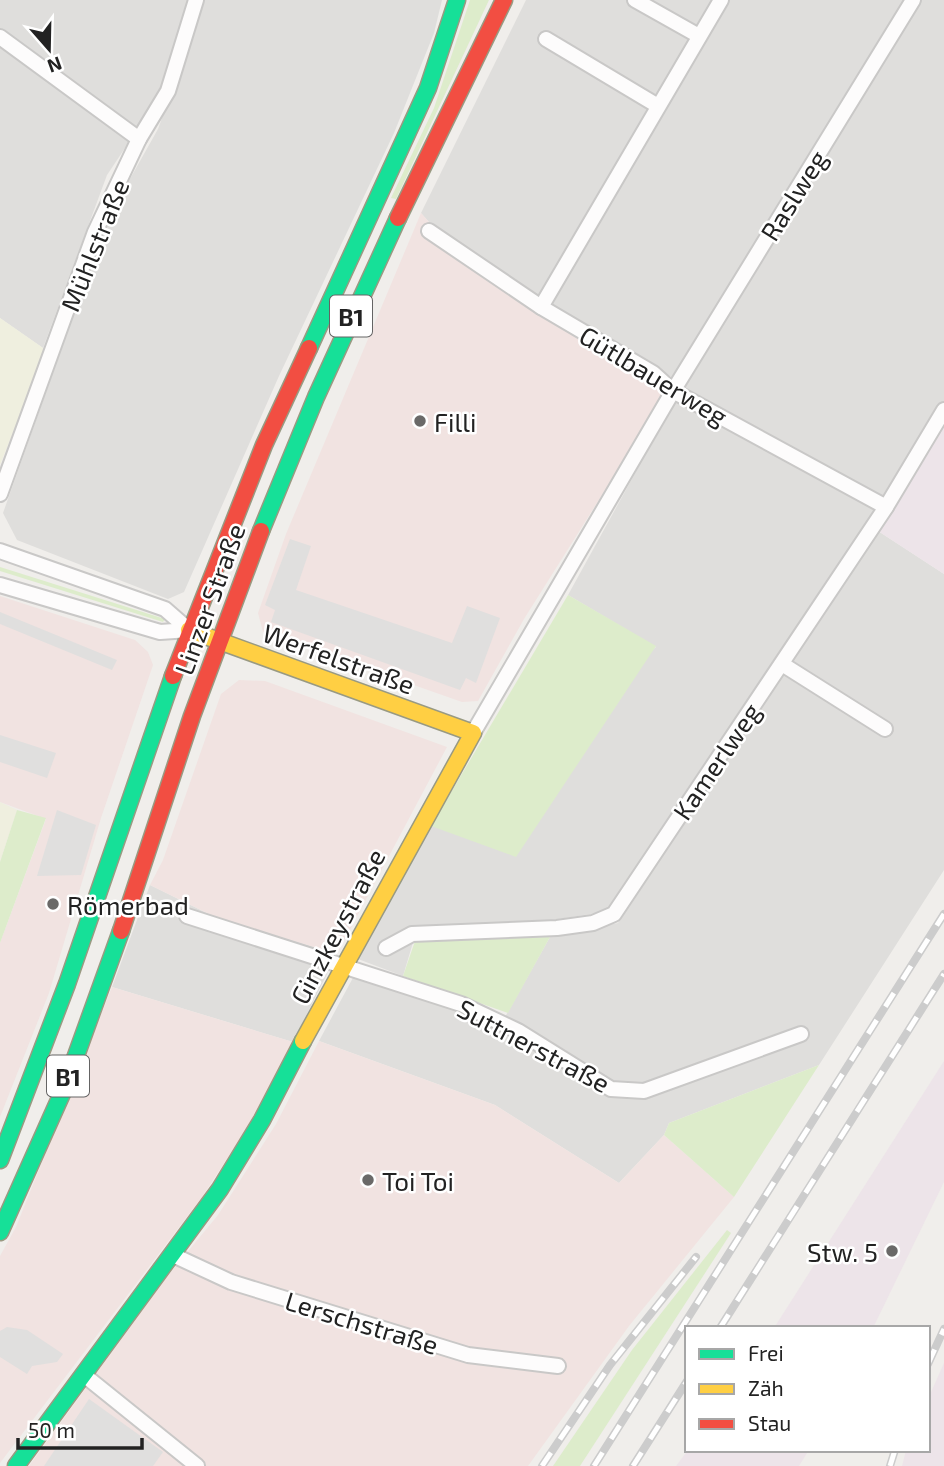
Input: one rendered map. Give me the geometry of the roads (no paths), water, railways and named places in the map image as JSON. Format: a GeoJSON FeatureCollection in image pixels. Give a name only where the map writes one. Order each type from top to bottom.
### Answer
{"type":"FeatureCollection","features":[{"type":"Feature","properties":{"kind":"main road","name":"Linzer Straße"},"geometry":{"type":"LineString","coordinates":[[0,1160],[67,984],[189,630],[264,445],[428,88],[457,0]]}},
{"type":"Feature","properties":{"kind":"main road","name":"Linzer Straße"},"geometry":{"type":"LineString","coordinates":[[0,1231],[52,1118],[93,1009],[218,641],[290,455],[346,327],[504,0]]}},
{"type":"Feature","properties":{"kind":"main road","name":"Werfelstraße"},"geometry":{"type":"LineString","coordinates":[[189,630],[473,733]]}},
{"type":"Feature","properties":{"kind":"main road","name":"Ginzkeystraße"},"geometry":{"type":"LineString","coordinates":[[16,1466],[220,1189],[262,1120],[342,967],[473,733]]}},
{"type":"Feature","properties":{"kind":"street","name":"Mühlstraße"},"geometry":{"type":"LineString","coordinates":[[0,494],[95,232],[139,139],[168,91],[196,0]]}},
{"type":"Feature","properties":{"kind":"street"},"geometry":{"type":"LineString","coordinates":[[635,0],[699,36]]}},
{"type":"Feature","properties":{"kind":"street"},"geometry":{"type":"LineString","coordinates":[[541,307],[721,0]]}},
{"type":"Feature","properties":{"kind":"street","name":"Raslweg"},"geometry":{"type":"LineString","coordinates":[[673,391],[913,0]]}},
{"type":"Feature","properties":{"kind":"street"},"geometry":{"type":"LineString","coordinates":[[0,37],[139,139]]}},
{"type":"Feature","properties":{"kind":"street"},"geometry":{"type":"LineString","coordinates":[[546,39],[658,106]]}},
{"type":"Feature","properties":{"kind":"street","name":"Gütlbauerweg"},"geometry":{"type":"LineString","coordinates":[[429,231],[541,307],[653,373],[673,391],[886,507]]}},
{"type":"Feature","properties":{"kind":"street","name":"Ginzkeystraße"},"geometry":{"type":"LineString","coordinates":[[473,733],[673,391]]}},
{"type":"Feature","properties":{"kind":"street","name":"Kamerlweg"},"geometry":{"type":"LineString","coordinates":[[386,948],[412,934],[557,928],[593,923],[614,914],[886,507],[944,410]]}},
{"type":"Feature","properties":{"kind":"street","name":"Werfelstraße"},"geometry":{"type":"LineString","coordinates":[[0,551],[165,609],[189,630]]}},
{"type":"Feature","properties":{"kind":"street","name":"Werfelstraße"},"geometry":{"type":"LineString","coordinates":[[0,585],[160,632],[189,630]]}},
{"type":"Feature","properties":{"kind":"street"},"geometry":{"type":"LineString","coordinates":[[782,664],[885,729]]}},
{"type":"Feature","properties":{"kind":"street","name":"Suttnerstraße"},"geometry":{"type":"LineString","coordinates":[[187,916],[473,1009],[519,1031],[611,1089],[644,1091],[801,1034]]}},
{"type":"Feature","properties":{"kind":"street","name":"Lerschstraße"},"geometry":{"type":"LineString","coordinates":[[173,1255],[231,1282],[468,1355],[558,1366]]}},
{"type":"Feature","properties":{"kind":"street"},"geometry":{"type":"LineString","coordinates":[[84,1375],[197,1466]]}},
{"type":"Feature","properties":{"kind":"railway"},"geometry":{"type":"LineString","coordinates":[[594,1466],[944,914]]}},
{"type":"Feature","properties":{"kind":"railway"},"geometry":{"type":"LineString","coordinates":[[721,1326],[944,974]]}},
{"type":"Feature","properties":{"kind":"railway"},"geometry":{"type":"LineString","coordinates":[[542,1466],[610,1365],[696,1257]]}},
{"type":"Feature","properties":{"kind":"railway"},"geometry":{"type":"LineString","coordinates":[[930,1360],[944,1329]]}},
{"type":"Feature","properties":{"kind":"railway"},"geometry":{"type":"LineString","coordinates":[[633,1466],[685,1384]]}},
{"type":"Feature","properties":{"kind":"railway"},"geometry":{"type":"LineString","coordinates":[[890,1466],[894,1452]]}},
{"type":"Feature","properties":{"kind":"place","name":"Filli"},"geometry":{"type":"Point","coordinates":[420,421]}},
{"type":"Feature","properties":{"kind":"place","name":"Römerbad"},"geometry":{"type":"Point","coordinates":[53,904]}},
{"type":"Feature","properties":{"kind":"place","name":"Toi Toi"},"geometry":{"type":"Point","coordinates":[368,1180]}},
{"type":"Feature","properties":{"kind":"place","name":"Stw. 5"},"geometry":{"type":"Point","coordinates":[892,1251]}}]}
